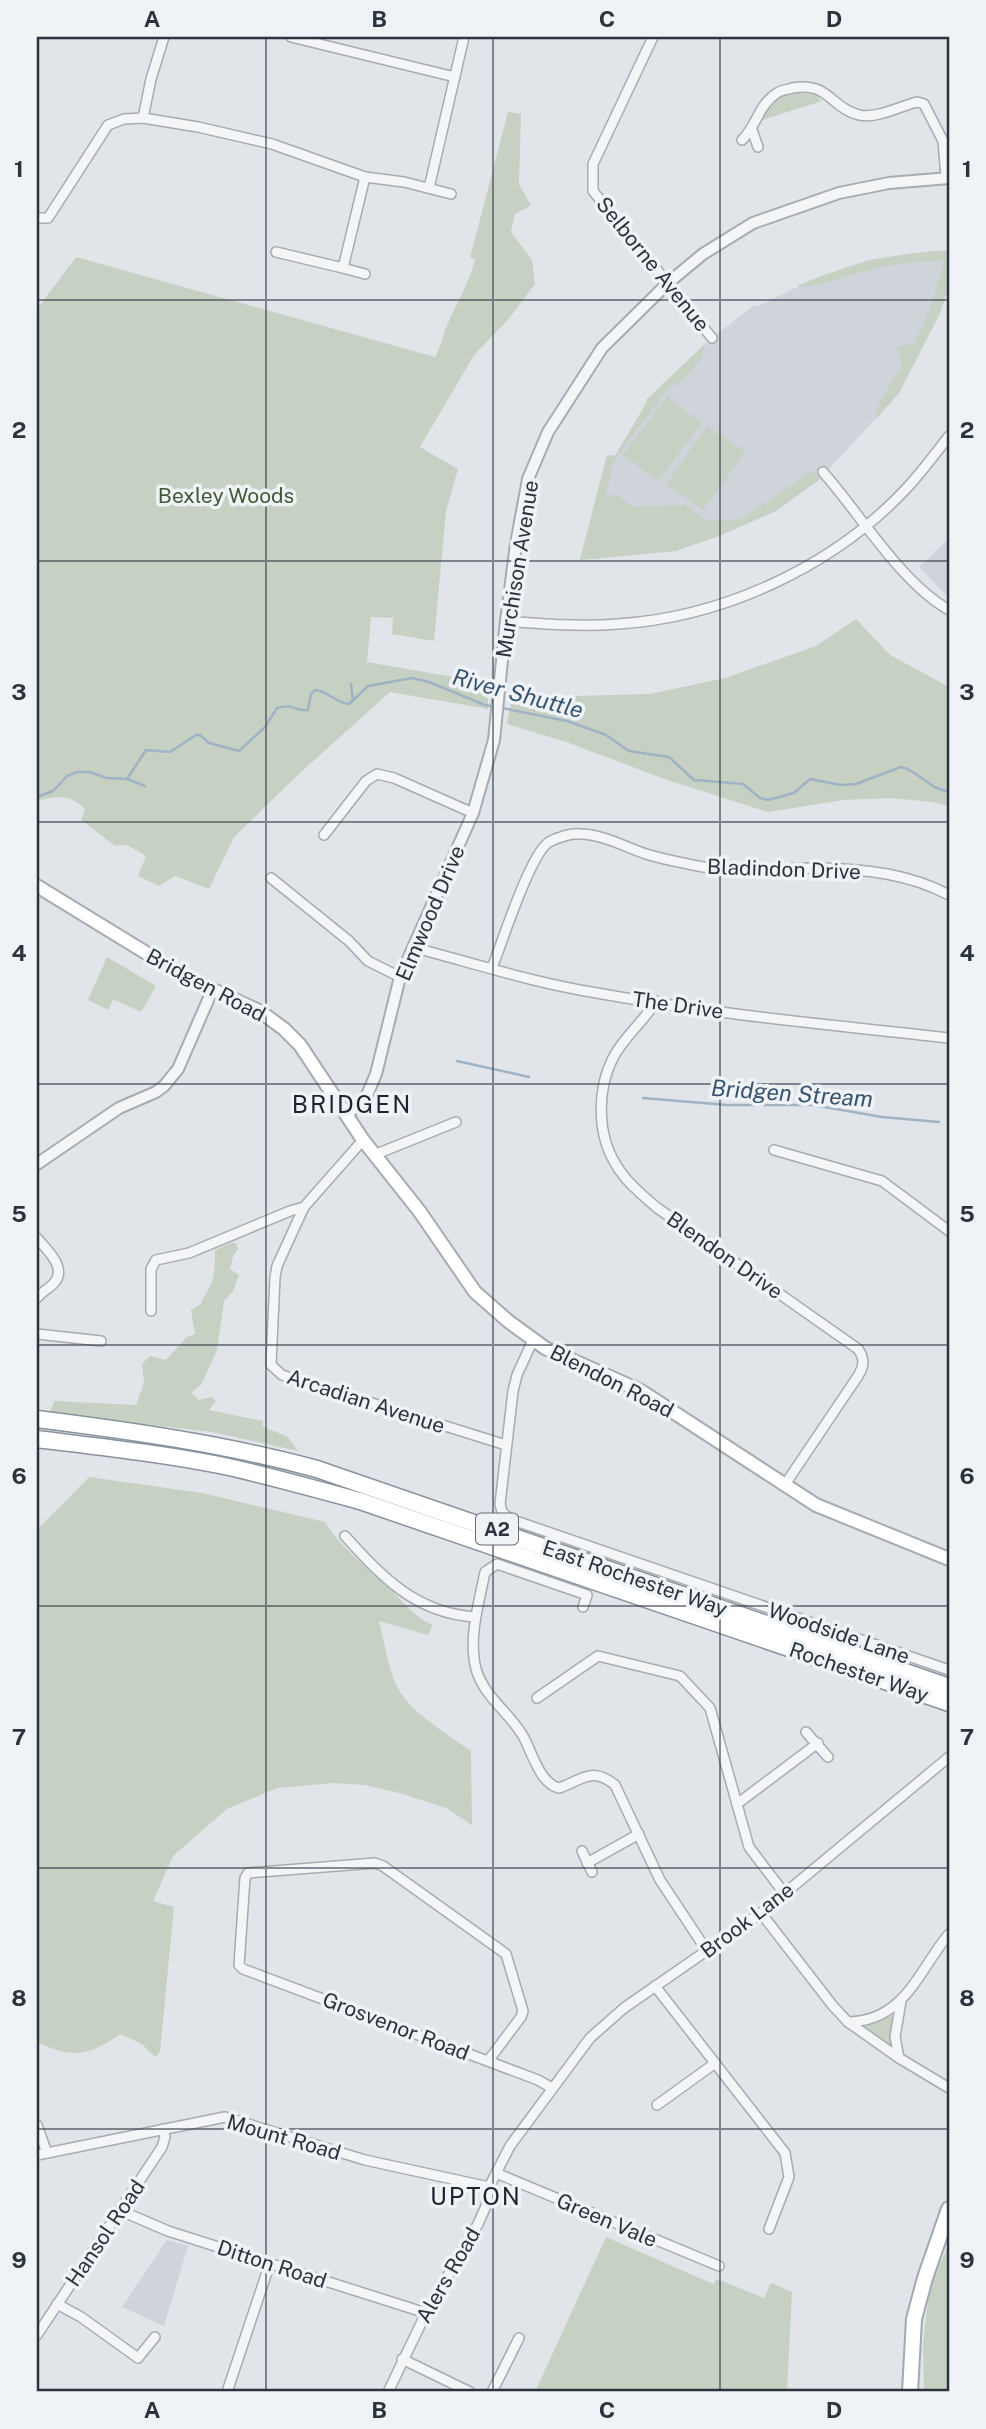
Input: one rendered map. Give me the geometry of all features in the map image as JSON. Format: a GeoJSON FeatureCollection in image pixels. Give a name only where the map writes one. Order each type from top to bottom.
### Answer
{"type":"FeatureCollection","features":[{"type":"Feature","properties":{"kind":"highway","name":"East Rochester Way"},"geometry":{"type":"LineString","coordinates":[[37,1419],[175,1437],[244,1450],[317,1469],[948,1682]]}},
{"type":"Feature","properties":{"kind":"highway","name":"East Rochester Way"},"geometry":{"type":"LineString","coordinates":[[37,1439],[158,1455],[294,1482],[769,1641]]}},
{"type":"Feature","properties":{"kind":"highway","name":"Rochester Way"},"geometry":{"type":"LineString","coordinates":[[769,1641],[949,1703]]}},
{"type":"Feature","properties":{"kind":"highway"},"geometry":{"type":"LineString","coordinates":[[769,1641],[806,1662],[949,1714]]}},
{"type":"Feature","properties":{"kind":"main road","name":"Bridgen Road"},"geometry":{"type":"LineString","coordinates":[[37,886],[212,991],[250,1007],[284,1029],[307,1054],[347,1115]]}},
{"type":"Feature","properties":{"kind":"main road","name":"Blendon Road"},"geometry":{"type":"LineString","coordinates":[[347,1115],[373,1155],[419,1212],[475,1292],[533,1340],[641,1391],[816,1505],[949,1559]]}},
{"type":"Feature","properties":{"kind":"main road"},"geometry":{"type":"LineString","coordinates":[[911,2392],[914,2319],[949,2209]]}},
{"type":"Feature","properties":{"kind":"street"},"geometry":{"type":"LineString","coordinates":[[143,118],[164,37]]}},
{"type":"Feature","properties":{"kind":"street"},"geometry":{"type":"LineString","coordinates":[[291,37],[455,77]]}},
{"type":"Feature","properties":{"kind":"street"},"geometry":{"type":"LineString","coordinates":[[429,188],[464,37]]}},
{"type":"Feature","properties":{"kind":"street","name":"Selborne Avenue"},"geometry":{"type":"LineString","coordinates":[[653,37],[593,164],[593,191],[712,338]]}},
{"type":"Feature","properties":{"kind":"street"},"geometry":{"type":"LineString","coordinates":[[742,140],[752,131],[765,102],[779,91],[814,87],[856,114],[867,116],[917,102],[924,104],[943,141],[948,178]]}},
{"type":"Feature","properties":{"kind":"street"},"geometry":{"type":"LineString","coordinates":[[37,218],[48,218],[108,125],[124,119],[143,118],[255,140],[365,177],[451,194]]}},
{"type":"Feature","properties":{"kind":"street"},"geometry":{"type":"LineString","coordinates":[[752,131],[758,147]]}},
{"type":"Feature","properties":{"kind":"street"},"geometry":{"type":"LineString","coordinates":[[343,268],[365,177]]}},
{"type":"Feature","properties":{"kind":"street","name":"Murchison Avenue"},"geometry":{"type":"LineString","coordinates":[[498,704],[516,544],[528,479],[548,432],[602,348],[668,283],[703,254],[752,223],[839,193],[889,183],[948,178]]}},
{"type":"Feature","properties":{"kind":"street"},"geometry":{"type":"LineString","coordinates":[[276,252],[365,274]]}},
{"type":"Feature","properties":{"kind":"street"},"geometry":{"type":"LineString","coordinates":[[506,621],[559,625],[619,624],[676,616],[739,598],[801,570],[866,526],[906,489],[949,436]]}},
{"type":"Feature","properties":{"kind":"street"},"geometry":{"type":"LineString","coordinates":[[822,472],[912,581],[935,602],[949,610]]}},
{"type":"Feature","properties":{"kind":"street","name":"Elmwood Drive"},"geometry":{"type":"LineString","coordinates":[[347,1115],[366,1097],[376,1074],[400,977],[473,813],[495,740],[498,704]]}},
{"type":"Feature","properties":{"kind":"street"},"geometry":{"type":"LineString","coordinates":[[324,835],[366,781],[377,774],[394,778],[473,813]]}},
{"type":"Feature","properties":{"kind":"street","name":"Bladindon Drive"},"geometry":{"type":"LineString","coordinates":[[492,968],[534,860],[549,842],[579,834],[647,854],[708,867],[757,871],[821,868],[862,871],[906,877],[926,883],[949,895]]}},
{"type":"Feature","properties":{"kind":"street"},"geometry":{"type":"LineString","coordinates":[[271,878],[349,941],[368,961],[400,977]]}},
{"type":"Feature","properties":{"kind":"street","name":"The Drive"},"geometry":{"type":"LineString","coordinates":[[412,947],[570,988],[728,1013],[949,1038]]}},
{"type":"Feature","properties":{"kind":"street"},"geometry":{"type":"LineString","coordinates":[[37,1164],[119,1108],[164,1086],[178,1069],[212,991]]}},
{"type":"Feature","properties":{"kind":"street","name":"Blendon Drive"},"geometry":{"type":"LineString","coordinates":[[656,1001],[620,1046],[608,1070],[601,1116],[609,1151],[615,1164],[633,1186],[656,1207],[859,1349],[863,1355],[863,1368],[784,1486]]}},
{"type":"Feature","properties":{"kind":"street"},"geometry":{"type":"LineString","coordinates":[[373,1155],[456,1122]]}},
{"type":"Feature","properties":{"kind":"street","name":"Arcadian Avenue"},"geometry":{"type":"LineString","coordinates":[[363,1140],[304,1208],[275,1277],[271,1365],[282,1375],[506,1445]]}},
{"type":"Feature","properties":{"kind":"street"},"geometry":{"type":"LineString","coordinates":[[774,1150],[882,1181],[949,1231]]}},
{"type":"Feature","properties":{"kind":"street"},"geometry":{"type":"LineString","coordinates":[[150,1311],[151,1269],[156,1260],[188,1253],[289,1211],[304,1208]]}},
{"type":"Feature","properties":{"kind":"street"},"geometry":{"type":"LineString","coordinates":[[37,1238],[60,1270],[58,1279],[52,1286],[41,1291],[37,1298]]}},
{"type":"Feature","properties":{"kind":"street"},"geometry":{"type":"LineString","coordinates":[[37,1334],[101,1341]]}},
{"type":"Feature","properties":{"kind":"street","name":"Woodside Lane"},"geometry":{"type":"LineString","coordinates":[[533,1340],[517,1375],[506,1445],[500,1504],[502,1512],[510,1519],[948,1682]]}},
{"type":"Feature","properties":{"kind":"street"},"geometry":{"type":"LineString","coordinates":[[345,1536],[373,1567],[410,1597],[453,1616],[475,1617]]}},
{"type":"Feature","properties":{"kind":"street"},"geometry":{"type":"LineString","coordinates":[[583,1607],[587,1595],[496,1564],[485,1572],[475,1617],[476,1669],[487,1692],[517,1726],[547,1782],[559,1788],[581,1777],[592,1775],[609,1780],[619,1791],[660,1880],[707,1951]]}},
{"type":"Feature","properties":{"kind":"street"},"geometry":{"type":"LineString","coordinates":[[537,1698],[598,1656],[680,1676],[710,1707],[749,1847],[784,1893]]}},
{"type":"Feature","properties":{"kind":"street"},"geometry":{"type":"LineString","coordinates":[[806,1732],[828,1757]]}},
{"type":"Feature","properties":{"kind":"street"},"geometry":{"type":"LineString","coordinates":[[737,1804],[818,1743]]}},
{"type":"Feature","properties":{"kind":"street","name":"Brook Lane"},"geometry":{"type":"LineString","coordinates":[[552,2088],[590,2038],[624,2008],[761,1913],[949,1757]]}},
{"type":"Feature","properties":{"kind":"street"},"geometry":{"type":"LineString","coordinates":[[582,1851],[590,1867],[639,1834]]}},
{"type":"Feature","properties":{"kind":"street","name":"Grosvenor Road"},"geometry":{"type":"LineString","coordinates":[[488,2061],[523,2011],[506,1954],[383,1866],[375,1863],[248,1873],[244,1878],[239,1965],[243,1969],[538,2080],[552,2088]]}},
{"type":"Feature","properties":{"kind":"street"},"geometry":{"type":"LineString","coordinates":[[761,1913],[848,2022],[899,2058],[949,2088]]}},
{"type":"Feature","properties":{"kind":"street"},"geometry":{"type":"LineString","coordinates":[[848,2022],[876,2018],[901,2001],[949,1934]]}},
{"type":"Feature","properties":{"kind":"street"},"geometry":{"type":"LineString","coordinates":[[654,1986],[785,2153],[789,2177],[769,2229]]}},
{"type":"Feature","properties":{"kind":"street"},"geometry":{"type":"LineString","coordinates":[[899,2058],[895,2037],[901,2001]]}},
{"type":"Feature","properties":{"kind":"street"},"geometry":{"type":"LineString","coordinates":[[657,2105],[714,2064]]}},
{"type":"Feature","properties":{"kind":"street","name":"Alers Road"},"geometry":{"type":"LineString","coordinates":[[388,2392],[426,2313],[478,2224],[486,2206],[489,2187],[510,2146],[552,2088]]}},
{"type":"Feature","properties":{"kind":"street","name":"Mount Road"},"geometry":{"type":"LineString","coordinates":[[42,2154],[225,2117],[365,2160],[489,2187]]}},
{"type":"Feature","properties":{"kind":"street"},"geometry":{"type":"LineString","coordinates":[[37,2125],[42,2154]]}},
{"type":"Feature","properties":{"kind":"street","name":"Hansol Road"},"geometry":{"type":"LineString","coordinates":[[37,2334],[163,2144],[163,2129]]}},
{"type":"Feature","properties":{"kind":"street","name":"Green Vale"},"geometry":{"type":"LineString","coordinates":[[496,2173],[719,2266]]}},
{"type":"Feature","properties":{"kind":"street","name":"Ditton Road"},"geometry":{"type":"LineString","coordinates":[[120,2210],[168,2231],[426,2313]]}},
{"type":"Feature","properties":{"kind":"street"},"geometry":{"type":"LineString","coordinates":[[228,2392],[270,2263]]}},
{"type":"Feature","properties":{"kind":"street"},"geometry":{"type":"LineString","coordinates":[[57,2304],[81,2317],[138,2358],[155,2337]]}},
{"type":"Feature","properties":{"kind":"street"},"geometry":{"type":"LineString","coordinates":[[492,2392],[519,2338]]}},
{"type":"Feature","properties":{"kind":"street"},"geometry":{"type":"LineString","coordinates":[[402,2359],[470,2392]]}},
{"type":"Feature","properties":{"kind":"shaded area"},"geometry":{"type":"Polygon","coordinates":[[[949,250],[949,286],[939,315],[899,393],[820,479],[776,511],[719,536],[675,551],[580,560],[607,455],[615,456],[646,400],[712,338],[753,306],[814,279],[868,260],[949,250]]]}},
{"type":"Feature","properties":{"kind":"shaded area"},"geometry":{"type":"Polygon","coordinates":[[[946,541],[949,543],[949,598],[919,567],[946,541]]]}},
{"type":"Feature","properties":{"kind":"shaded area"},"geometry":{"type":"Polygon","coordinates":[[[167,2240],[188,2246],[164,2326],[122,2307],[167,2240]]]}},
{"type":"Feature","properties":{"kind":"green space"},"geometry":{"type":"Polygon","coordinates":[[[799,93],[815,95],[822,101],[759,121],[775,101],[799,93]]]}},
{"type":"Feature","properties":{"kind":"green space","name":"Bexley Woods"},"geometry":{"type":"Polygon","coordinates":[[[508,112],[521,114],[519,184],[531,205],[515,214],[511,232],[532,260],[535,284],[507,321],[474,355],[420,447],[458,469],[446,511],[434,641],[392,634],[393,618],[371,617],[367,662],[488,683],[488,709],[390,692],[234,837],[209,889],[175,876],[159,886],[138,876],[146,856],[127,845],[115,846],[81,820],[85,809],[80,804],[62,798],[37,801],[37,309],[76,257],[435,357],[473,267],[475,259],[470,258],[508,112]]]}},
{"type":"Feature","properties":{"kind":"green space"},"geometry":{"type":"Polygon","coordinates":[[[949,250],[949,286],[939,315],[899,393],[877,418],[876,409],[902,365],[897,347],[914,343],[932,304],[944,261],[897,264],[818,285],[797,286],[871,261],[949,250]]]}},
{"type":"Feature","properties":{"kind":"green space"},"geometry":{"type":"Polygon","coordinates":[[[704,345],[702,358],[683,379],[667,390],[613,462],[606,495],[619,496],[633,507],[685,505],[706,520],[740,520],[812,471],[820,479],[776,511],[719,536],[675,551],[580,560],[607,455],[615,456],[646,400],[704,345]]]}},
{"type":"Feature","properties":{"kind":"green space"},"geometry":{"type":"Polygon","coordinates":[[[667,397],[701,423],[658,481],[623,455],[667,397]]]}},
{"type":"Feature","properties":{"kind":"green space"},"geometry":{"type":"Polygon","coordinates":[[[708,426],[745,452],[703,510],[666,484],[708,426]]]}},
{"type":"Feature","properties":{"kind":"green space"},"geometry":{"type":"Polygon","coordinates":[[[856,619],[890,655],[949,687],[949,806],[890,798],[843,800],[768,812],[507,724],[513,692],[573,696],[650,694],[725,678],[816,646],[856,619]]]}},
{"type":"Feature","properties":{"kind":"green space"},"geometry":{"type":"Polygon","coordinates":[[[107,957],[156,986],[141,1012],[113,999],[108,1010],[88,1000],[107,957]]]}},
{"type":"Feature","properties":{"kind":"green space"},"geometry":{"type":"Polygon","coordinates":[[[236,1243],[238,1249],[230,1269],[239,1275],[233,1291],[224,1301],[217,1350],[201,1385],[191,1393],[199,1400],[211,1397],[216,1401],[209,1410],[263,1421],[262,1426],[288,1437],[298,1451],[212,1432],[50,1413],[54,1401],[136,1405],[144,1383],[142,1364],[150,1356],[166,1360],[187,1337],[195,1334],[191,1310],[201,1304],[212,1282],[215,1250],[236,1243]]]}},
{"type":"Feature","properties":{"kind":"green space"},"geometry":{"type":"Polygon","coordinates":[[[89,1477],[202,1493],[325,1522],[352,1554],[412,1611],[433,1625],[428,1635],[379,1621],[399,1691],[427,1720],[471,1751],[472,1825],[446,1808],[365,1785],[334,1783],[277,1788],[227,1809],[173,1856],[153,1901],[174,1907],[160,2052],[155,2057],[142,2044],[120,2034],[99,2047],[80,2053],[60,2051],[37,2042],[37,1530],[89,1477]]]}},
{"type":"Feature","properties":{"kind":"green space"},"geometry":{"type":"Polygon","coordinates":[[[890,2015],[893,2017],[892,2048],[862,2027],[890,2015]]]}},
{"type":"Feature","properties":{"kind":"green space"},"geometry":{"type":"Polygon","coordinates":[[[606,2237],[713,2284],[717,2279],[764,2298],[771,2283],[792,2292],[787,2392],[535,2392],[606,2237]]]}},
{"type":"Feature","properties":{"kind":"green space"},"geometry":{"type":"Polygon","coordinates":[[[949,2244],[949,2392],[924,2392],[923,2343],[930,2286],[949,2244]]]}},
{"type":"Feature","properties":{"kind":"waterway","name":"River Shuttle"},"geometry":{"type":"LineString","coordinates":[[127,779],[146,750],[170,752],[196,735],[209,743],[239,751],[265,727],[277,708],[288,706],[308,710],[311,694],[315,690],[349,704],[368,686],[412,678],[496,707]]}},
{"type":"Feature","properties":{"kind":"waterway"},"geometry":{"type":"LineString","coordinates":[[351,684],[353,701]]}},
{"type":"Feature","properties":{"kind":"waterway","name":"River Shuttle"},"geometry":{"type":"LineString","coordinates":[[502,708],[567,721],[606,735],[629,751],[669,757],[694,780],[743,784],[760,798],[768,800],[794,793],[810,779],[841,785],[856,784],[901,767],[936,788],[949,791]]}},
{"type":"Feature","properties":{"kind":"waterway","name":"River Shuttle"},"geometry":{"type":"LineString","coordinates":[[37,797],[53,791],[67,776],[77,772],[127,779],[145,786]]}},
{"type":"Feature","properties":{"kind":"waterway","name":"Bridgen Stream"},"geometry":{"type":"LineString","coordinates":[[457,1061],[529,1077]]}},
{"type":"Feature","properties":{"kind":"waterway","name":"Bridgen Stream"},"geometry":{"type":"LineString","coordinates":[[643,1098],[727,1105],[813,1105],[882,1117],[939,1122]]}},
{"type":"Feature","properties":{"kind":"district","name":"BRIDGEN"},"geometry":{"type":"Point","coordinates":[352,1104]}},
{"type":"Feature","properties":{"kind":"district","name":"UPTON"},"geometry":{"type":"Point","coordinates":[476,2196]}}]}
